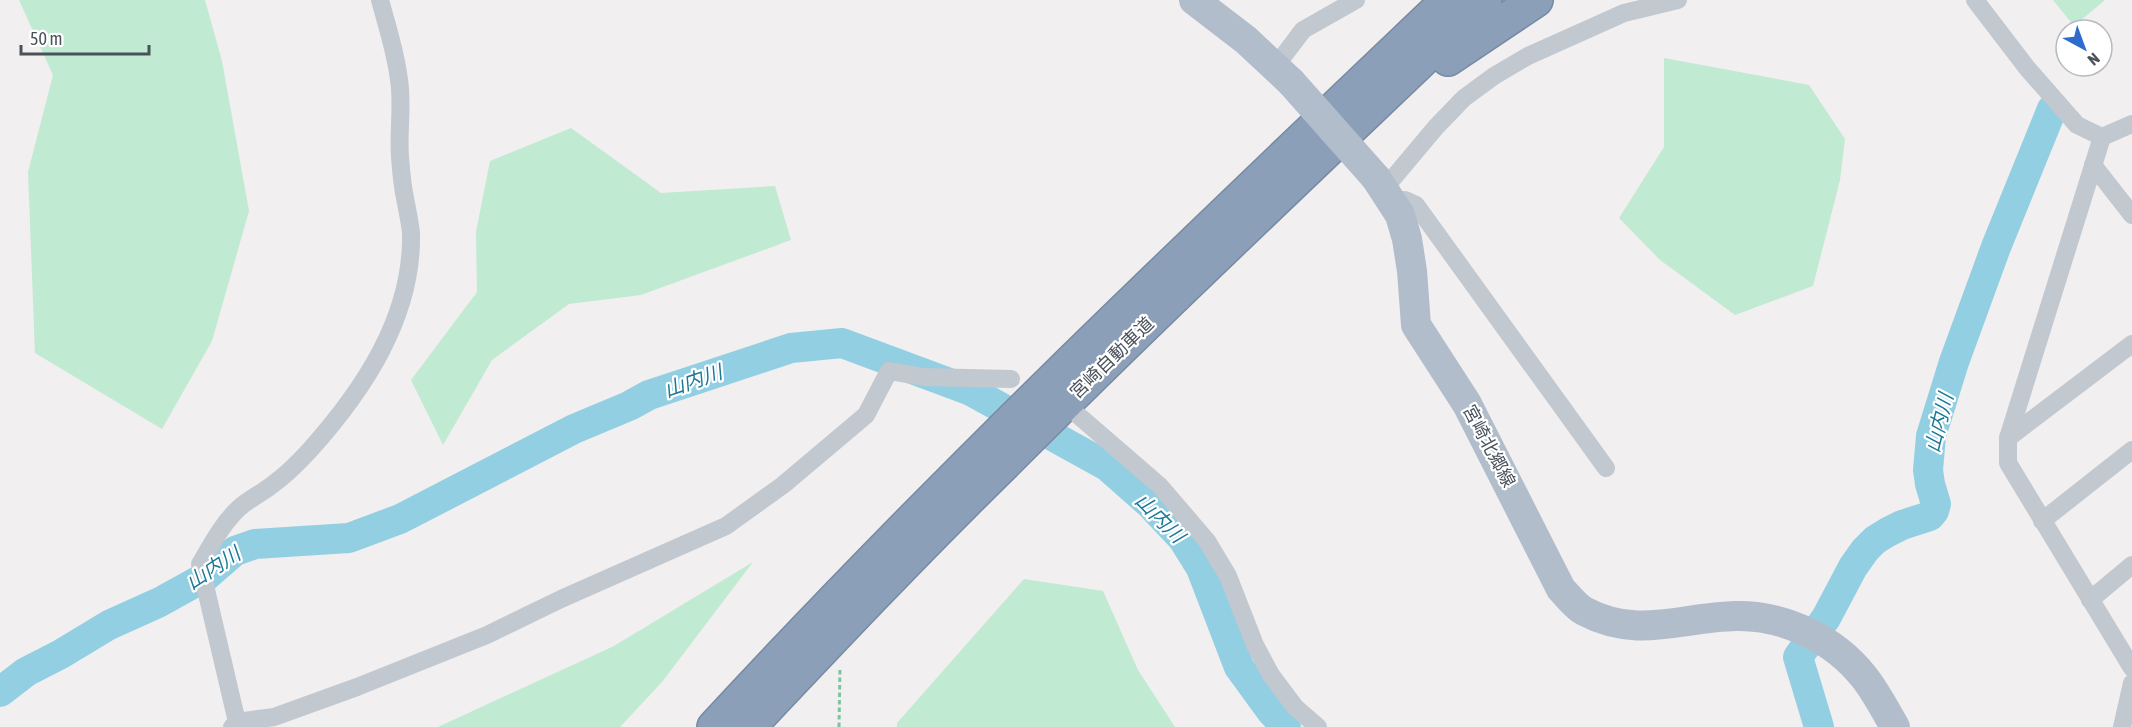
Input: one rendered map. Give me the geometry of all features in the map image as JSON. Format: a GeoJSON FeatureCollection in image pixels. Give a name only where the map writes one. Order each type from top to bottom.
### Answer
{"type":"FeatureCollection","features":[{"type":"Feature","properties":{"kind":"highway","name":"宮崎自動車道"},"geometry":{"type":"LineString","coordinates":[[714,727],[960,469],[1142,291],[1448,0]]}},
{"type":"Feature","properties":{"kind":"highway","name":"宮崎自動車道"},"geometry":{"type":"LineString","coordinates":[[749,727],[930,537],[1228,245],[1485,0]]}},
{"type":"Feature","properties":{"kind":"highway"},"geometry":{"type":"LineString","coordinates":[[1228,245],[1276,214],[1440,65],[1485,32],[1536,0]]}},
{"type":"Feature","properties":{"kind":"main road","name":"宮崎北郷線"},"geometry":{"type":"LineString","coordinates":[[1194,0],[1246,40],[1283,75],[1384,190],[1400,215],[1407,238],[1412,271],[1416,325],[1467,404],[1561,589],[1582,610],[1609,621],[1649,627],[1736,616],[1764,618],[1801,629],[1836,649],[1862,675],[1879,697],[1894,727]]}},
{"type":"Feature","properties":{"kind":"street"},"geometry":{"type":"LineString","coordinates":[[380,0],[399,78],[402,186],[411,232],[403,296],[392,330],[351,400],[295,465],[274,484],[241,506],[226,522],[200,564],[234,724],[274,717],[466,644],[726,526],[783,485],[866,415],[889,371],[924,377],[1011,379]]}},
{"type":"Feature","properties":{"kind":"street"},"geometry":{"type":"LineString","coordinates":[[1283,75],[1303,30],[1356,0]]}},
{"type":"Feature","properties":{"kind":"street"},"geometry":{"type":"LineString","coordinates":[[1606,468],[1416,205],[1384,190],[1457,105],[1494,75],[1537,52],[1624,13],[1678,0]]}},
{"type":"Feature","properties":{"kind":"street"},"geometry":{"type":"LineString","coordinates":[[1975,0],[2027,68],[2077,125],[2102,137]]}},
{"type":"Feature","properties":{"kind":"street"},"geometry":{"type":"LineString","coordinates":[[2132,124],[2102,137],[2008,438],[2008,463],[2132,668]]}},
{"type":"Feature","properties":{"kind":"street"},"geometry":{"type":"LineString","coordinates":[[2093,165],[2132,215]]}},
{"type":"Feature","properties":{"kind":"street"},"geometry":{"type":"LineString","coordinates":[[2008,438],[2132,344]]}},
{"type":"Feature","properties":{"kind":"street"},"geometry":{"type":"LineString","coordinates":[[1079,416],[1160,486],[1208,541],[1228,576],[1255,645],[1271,675],[1295,707],[1318,727]]}},
{"type":"Feature","properties":{"kind":"street"},"geometry":{"type":"LineString","coordinates":[[2042,521],[2132,450]]}},
{"type":"Feature","properties":{"kind":"street"},"geometry":{"type":"LineString","coordinates":[[2090,600],[2132,565]]}},
{"type":"Feature","properties":{"kind":"street"},"geometry":{"type":"LineString","coordinates":[[2121,727],[2132,683]]}},
{"type":"Feature","properties":{"kind":"path"},"geometry":{"type":"LineString","coordinates":[[839,727],[840,662]]}},
{"type":"Feature","properties":{"kind":"green space"},"geometry":{"type":"Polygon","coordinates":[[[19,0],[205,0],[222,61],[249,211],[212,341],[162,429],[35,353],[28,172],[53,75],[19,0]]]}},
{"type":"Feature","properties":{"kind":"green space"},"geometry":{"type":"Polygon","coordinates":[[[2053,0],[2105,0],[2084,18],[2068,18],[2053,0]]]}},
{"type":"Feature","properties":{"kind":"green space"},"geometry":{"type":"Polygon","coordinates":[[[1664,58],[1809,85],[1845,139],[1840,180],[1813,286],[1735,315],[1660,260],[1619,218],[1664,147],[1664,58]]]}},
{"type":"Feature","properties":{"kind":"green space"},"geometry":{"type":"Polygon","coordinates":[[[571,128],[661,193],[775,186],[791,240],[641,295],[569,304],[492,360],[443,445],[411,380],[477,292],[476,232],[490,161],[571,128]]]}},
{"type":"Feature","properties":{"kind":"green space"},"geometry":{"type":"Polygon","coordinates":[[[753,562],[662,682],[620,727],[438,727],[614,646],[753,562]]]}},
{"type":"Feature","properties":{"kind":"green space"},"geometry":{"type":"Polygon","coordinates":[[[1024,579],[1103,591],[1138,670],[1175,727],[897,727],[897,723],[1024,579]]]}},
{"type":"Feature","properties":{"kind":"waterway","name":"山内川"},"geometry":{"type":"LineString","coordinates":[[1819,727],[1798,657],[1826,618],[1853,567],[1865,550],[1888,532],[1930,516],[1934,511],[1936,504],[1928,470],[1931,436],[1954,362],[1996,247],[2052,109]]}},
{"type":"Feature","properties":{"kind":"waterway","name":"山内川"},"geometry":{"type":"LineString","coordinates":[[0,692],[26,672],[109,625],[160,602],[205,577],[235,551],[255,544],[349,538],[400,519],[574,429],[649,395],[791,348],[842,343],[971,391],[1107,466],[1150,504],[1183,539],[1201,568],[1239,667],[1271,711],[1286,727]]}}]}
